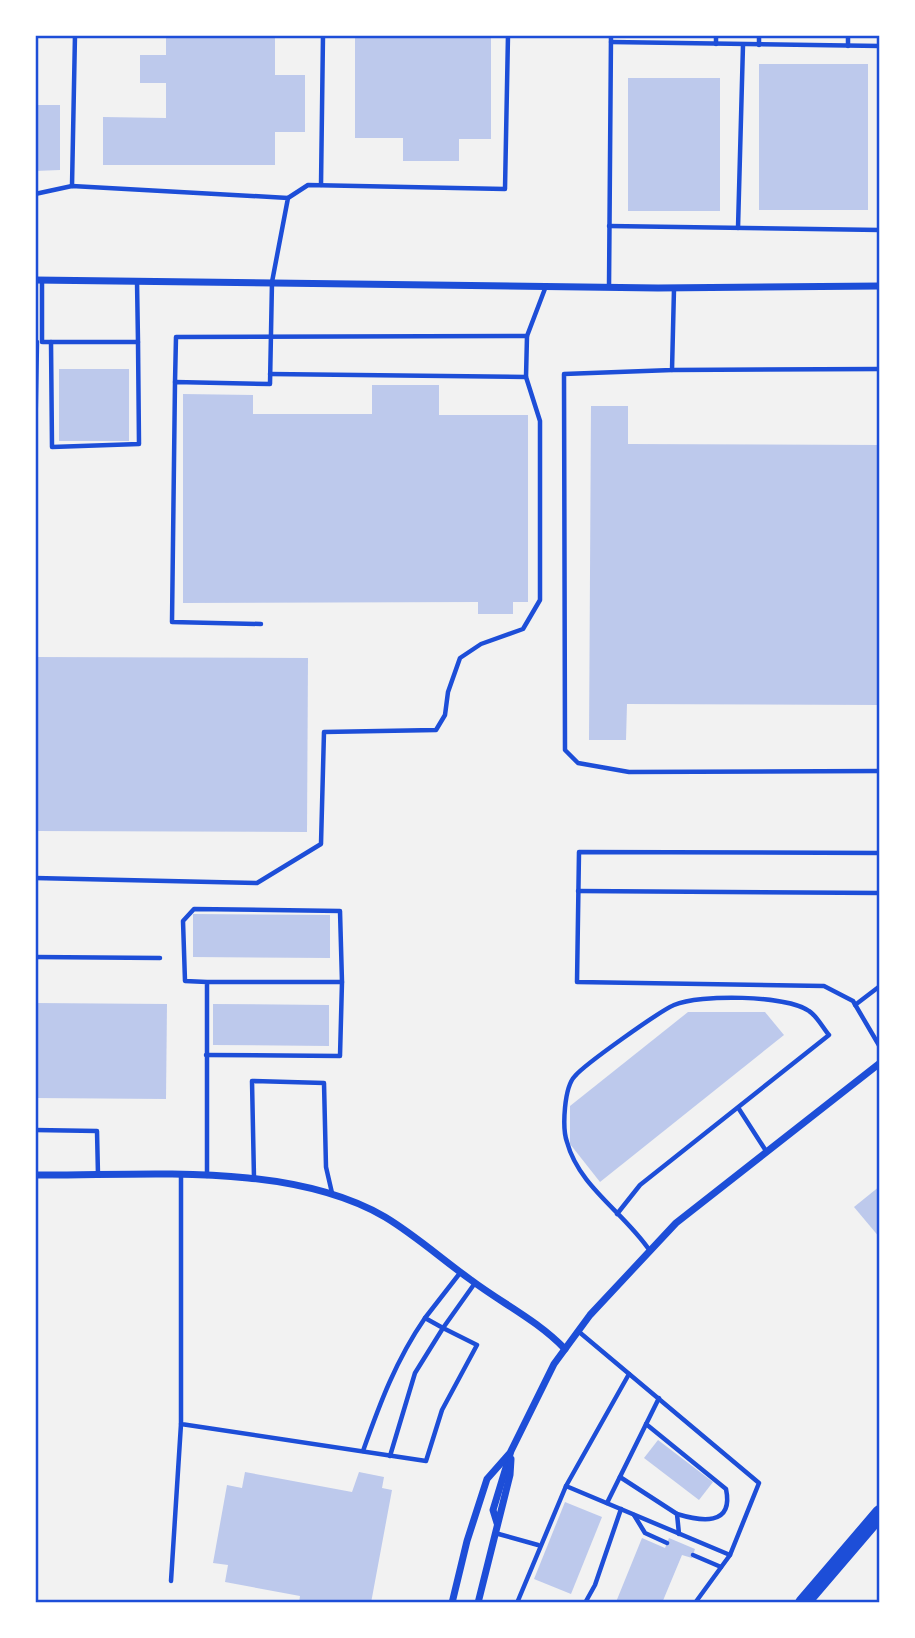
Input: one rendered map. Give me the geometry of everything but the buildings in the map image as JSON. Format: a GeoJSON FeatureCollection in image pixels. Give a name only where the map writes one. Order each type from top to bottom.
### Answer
{"type":"FeatureCollection","features":[{"type":"Feature","properties":{"kind":"highway"},"geometry":{"type":"LineString","coordinates":[[803,1603],[880,1513]]}},
{"type":"Feature","properties":{"kind":"street"},"geometry":{"type":"LineString","coordinates":[[38,280],[674,288],[880,286]]}},
{"type":"Feature","properties":{"kind":"street"},"geometry":{"type":"LineString","coordinates":[[452,1603],[467,1541],[487,1479],[511,1451],[554,1364],[578,1331],[677,1223],[880,1063]]}},
{"type":"Feature","properties":{"kind":"street"},"geometry":{"type":"LineString","coordinates":[[35,1175],[254,1178],[331,1193],[385,1217],[460,1273],[546,1329],[565,1349]]}},
{"type":"Feature","properties":{"kind":"street"},"geometry":{"type":"LineString","coordinates":[[478,1603],[510,1475],[511,1451]]}},
{"type":"Feature","properties":{"kind":"lane"},"geometry":{"type":"LineString","coordinates":[[72,186],[75,35]]}},
{"type":"Feature","properties":{"kind":"lane"},"geometry":{"type":"LineString","coordinates":[[321,185],[323,35]]}},
{"type":"Feature","properties":{"kind":"lane"},"geometry":{"type":"LineString","coordinates":[[35,194],[72,186],[288,198],[308,185],[505,189],[508,35]]}},
{"type":"Feature","properties":{"kind":"lane"},"geometry":{"type":"LineString","coordinates":[[609,287],[611,35]]}},
{"type":"Feature","properties":{"kind":"lane"},"geometry":{"type":"LineString","coordinates":[[716,35],[716,44]]}},
{"type":"Feature","properties":{"kind":"lane"},"geometry":{"type":"LineString","coordinates":[[759,35],[759,45]]}},
{"type":"Feature","properties":{"kind":"lane"},"geometry":{"type":"LineString","coordinates":[[848,35],[848,46]]}},
{"type":"Feature","properties":{"kind":"lane"},"geometry":{"type":"LineString","coordinates":[[611,43],[880,46]]}},
{"type":"Feature","properties":{"kind":"lane"},"geometry":{"type":"LineString","coordinates":[[738,228],[743,45]]}},
{"type":"Feature","properties":{"kind":"lane"},"geometry":{"type":"LineString","coordinates":[[176,382],[270,384],[272,282],[288,198]]}},
{"type":"Feature","properties":{"kind":"lane"},"geometry":{"type":"LineString","coordinates":[[609,226],[880,230]]}},
{"type":"Feature","properties":{"kind":"lane"},"geometry":{"type":"LineString","coordinates":[[35,450],[38,280]]}},
{"type":"Feature","properties":{"kind":"lane"},"geometry":{"type":"LineString","coordinates":[[51,342],[52,447],[139,444],[137,281]]}},
{"type":"Feature","properties":{"kind":"lane"},"geometry":{"type":"LineString","coordinates":[[35,878],[257,883],[321,844],[324,732],[436,730],[445,715],[448,692],[460,658],[481,644],[523,629],[540,600],[540,421],[526,377],[527,336],[546,286]]}},
{"type":"Feature","properties":{"kind":"lane"},"geometry":{"type":"LineString","coordinates":[[672,370],[674,288]]}},
{"type":"Feature","properties":{"kind":"lane"},"geometry":{"type":"LineString","coordinates":[[261,624],[172,622],[176,337],[527,336]]}},
{"type":"Feature","properties":{"kind":"lane"},"geometry":{"type":"LineString","coordinates":[[38,342],[138,342]]}},
{"type":"Feature","properties":{"kind":"lane"},"geometry":{"type":"LineString","coordinates":[[880,369],[672,370],[564,374],[565,750],[578,763],[629,772],[880,771]]}},
{"type":"Feature","properties":{"kind":"lane"},"geometry":{"type":"LineString","coordinates":[[270,374],[526,377]]}},
{"type":"Feature","properties":{"kind":"lane"},"geometry":{"type":"LineString","coordinates":[[880,853],[579,852],[577,982],[824,986],[855,1005],[880,1047]]}},
{"type":"Feature","properties":{"kind":"lane"},"geometry":{"type":"LineString","coordinates":[[578,891],[880,893]]}},
{"type":"Feature","properties":{"kind":"lane"},"geometry":{"type":"LineString","coordinates":[[206,1055],[340,1056],[342,982],[341,911],[194,909],[183,921],[185,981],[342,982]]}},
{"type":"Feature","properties":{"kind":"lane"},"geometry":{"type":"LineString","coordinates":[[35,957],[160,958]]}},
{"type":"Feature","properties":{"kind":"lane"},"geometry":{"type":"LineString","coordinates":[[207,982],[207,1177]]}},
{"type":"Feature","properties":{"kind":"lane"},"geometry":{"type":"LineString","coordinates":[[855,1005],[880,986]]}},
{"type":"Feature","properties":{"kind":"lane"},"geometry":{"type":"LineString","coordinates":[[617,1214],[640,1185],[829,1035],[810,1011],[777,999],[694,1000],[674,1005],[573,1077],[564,1108],[566,1140],[576,1166],[617,1214],[637,1231],[650,1251]]}},
{"type":"Feature","properties":{"kind":"lane"},"geometry":{"type":"LineString","coordinates":[[254,1178],[251,1081],[324,1083],[326,1167],[331,1193]]}},
{"type":"Feature","properties":{"kind":"lane"},"geometry":{"type":"LineString","coordinates":[[738,1109],[766,1151]]}},
{"type":"Feature","properties":{"kind":"lane"},"geometry":{"type":"LineString","coordinates":[[35,1130],[97,1131],[98,1175]]}},
{"type":"Feature","properties":{"kind":"lane"},"geometry":{"type":"LineString","coordinates":[[171,1581],[181,1424],[181,1176]]}},
{"type":"Feature","properties":{"kind":"lane"},"geometry":{"type":"LineString","coordinates":[[363,1451],[386,1383],[402,1350],[460,1273]]}},
{"type":"Feature","properties":{"kind":"lane"},"geometry":{"type":"LineString","coordinates":[[390,1456],[415,1373],[475,1283]]}},
{"type":"Feature","properties":{"kind":"lane"},"geometry":{"type":"LineString","coordinates":[[181,1424],[426,1461],[442,1410],[477,1345],[425,1318]]}},
{"type":"Feature","properties":{"kind":"lane"},"geometry":{"type":"LineString","coordinates":[[578,1331],[759,1483],[730,1555],[695,1603]]}},
{"type":"Feature","properties":{"kind":"lane"},"geometry":{"type":"LineString","coordinates":[[517,1603],[538,1545],[566,1486],[629,1374]]}},
{"type":"Feature","properties":{"kind":"lane"},"geometry":{"type":"LineString","coordinates":[[607,1503],[659,1398]]}},
{"type":"Feature","properties":{"kind":"lane"},"geometry":{"type":"LineString","coordinates":[[620,1477],[677,1514],[709,1522],[717,1518],[727,1502],[726,1489],[646,1424]]}},
{"type":"Feature","properties":{"kind":"lane"},"geometry":{"type":"LineString","coordinates":[[566,1486],[730,1555]]}},
{"type":"Feature","properties":{"kind":"lane"},"geometry":{"type":"LineString","coordinates":[[585,1603],[595,1585],[621,1509]]}},
{"type":"Feature","properties":{"kind":"lane"},"geometry":{"type":"LineString","coordinates":[[634,1514],[645,1533],[667,1543]]}},
{"type":"Feature","properties":{"kind":"lane"},"geometry":{"type":"LineString","coordinates":[[677,1514],[680,1534]]}},
{"type":"Feature","properties":{"kind":"lane"},"geometry":{"type":"LineString","coordinates":[[494,1533],[538,1545]]}},
{"type":"Feature","properties":{"kind":"lane"},"geometry":{"type":"LineString","coordinates":[[693,1555],[721,1567]]}}]}
